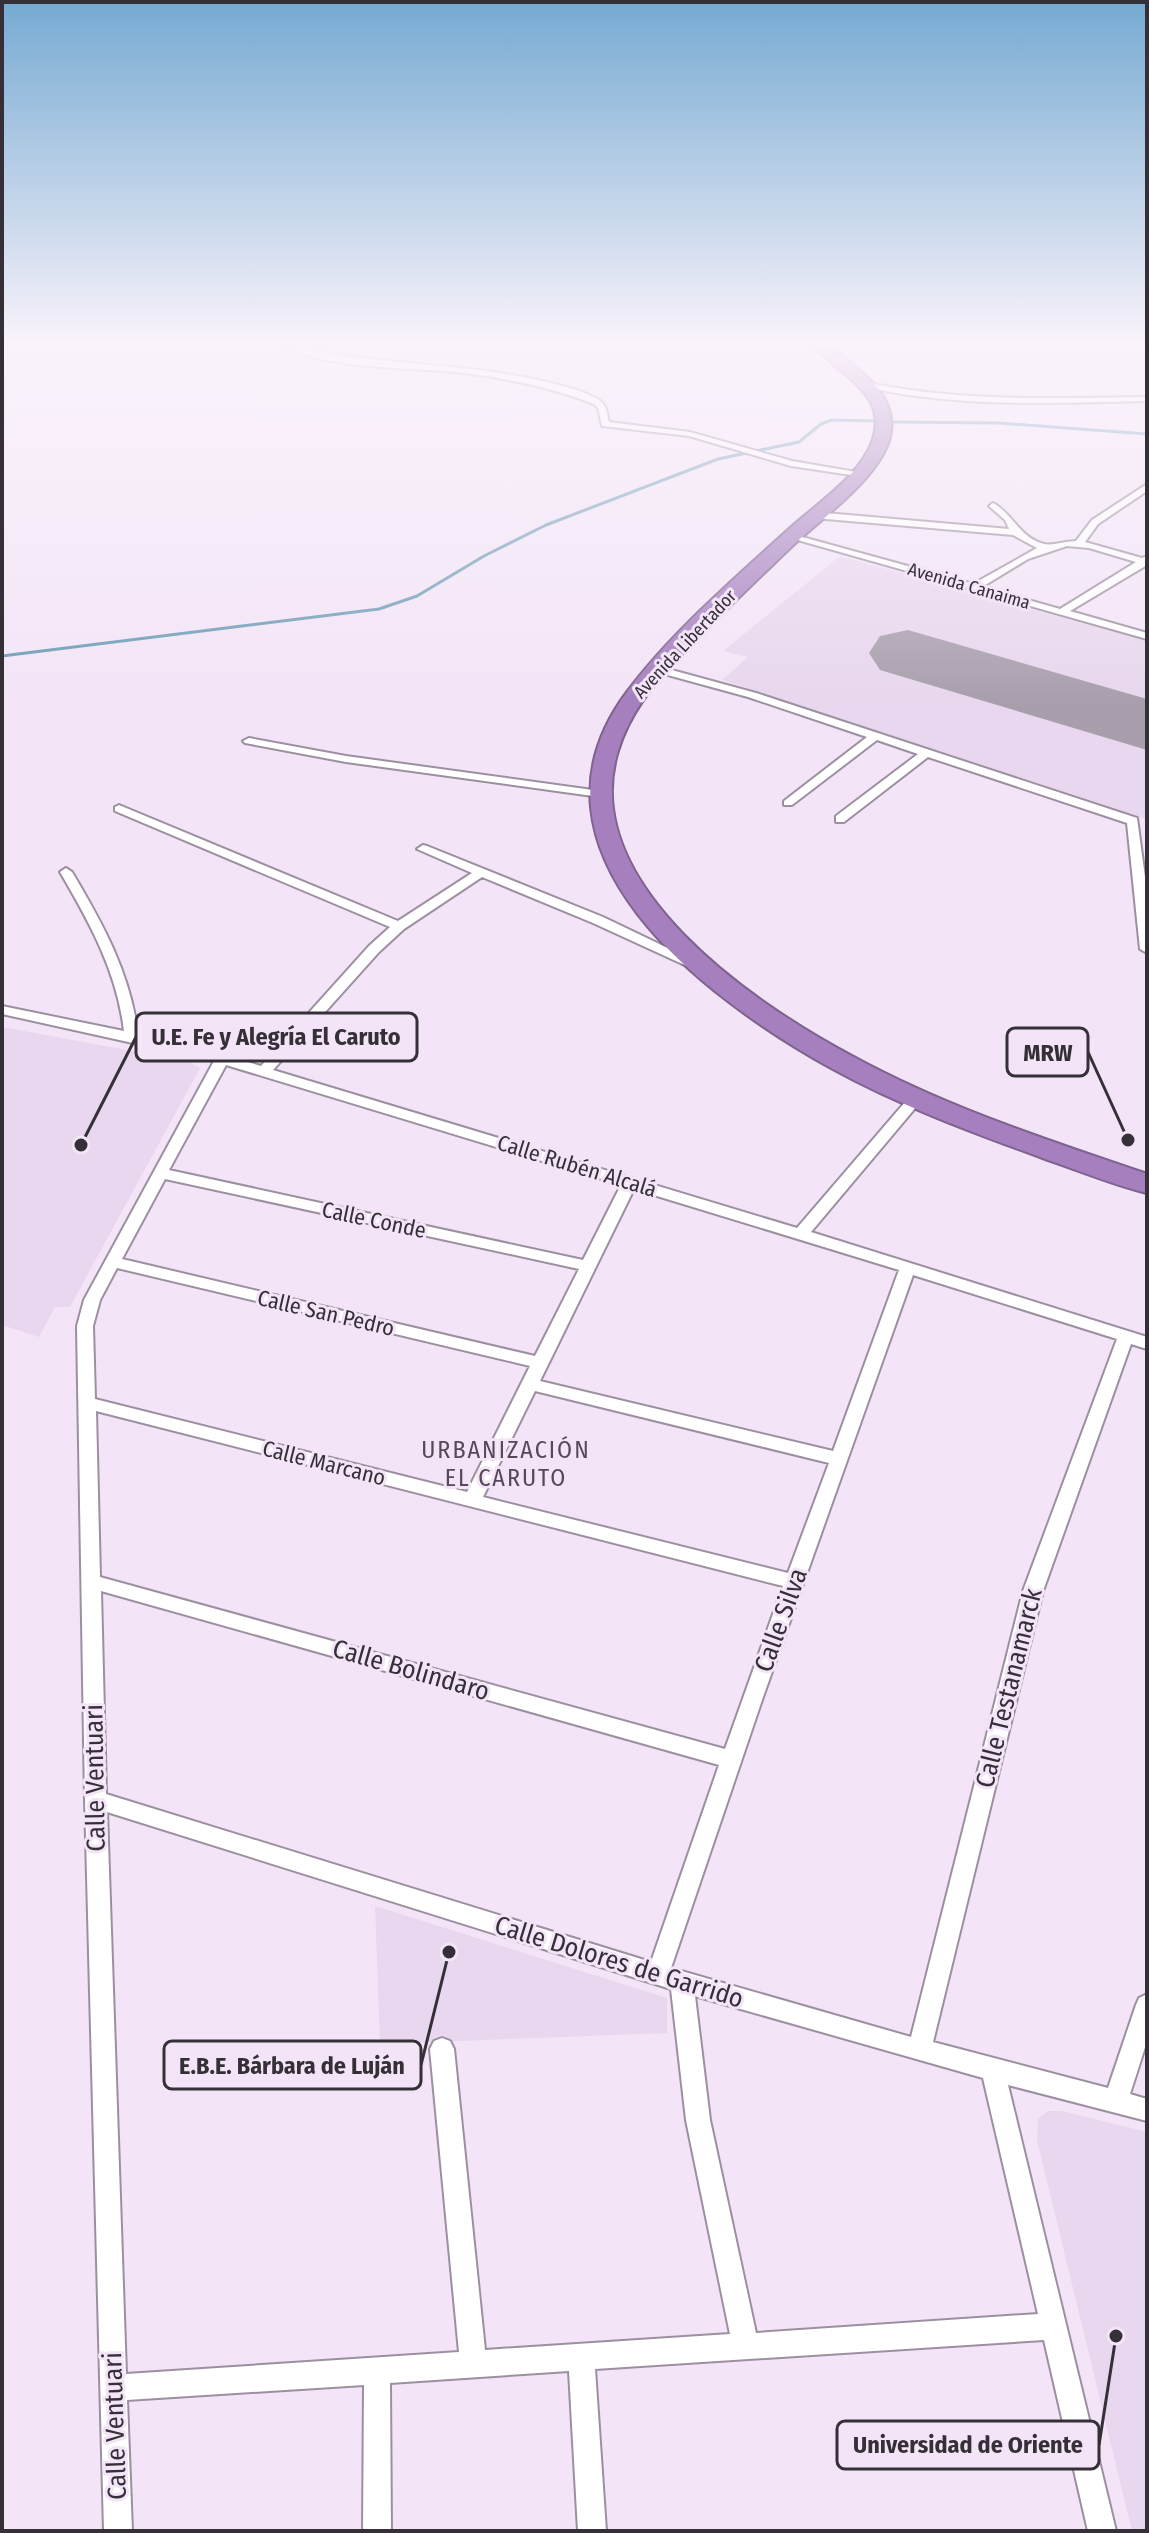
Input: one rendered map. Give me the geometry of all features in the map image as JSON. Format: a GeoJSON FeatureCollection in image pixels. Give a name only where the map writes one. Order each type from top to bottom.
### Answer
{"type":"FeatureCollection","features":[{"type":"Feature","properties":{"kind":"highway","name":"Avenida Libertador"},"geometry":{"type":"LineString","coordinates":[[865,465],[657,669],[632,699],[616,727],[603,766],[600,794],[610,843],[627,880],[656,922],[702,968],[797,1038],[917,1097],[1147,1184]]}},
{"type":"Feature","properties":{"kind":"street"},"geometry":{"type":"LineString","coordinates":[[818,465],[858,473]]}},
{"type":"Feature","properties":{"kind":"street"},"geometry":{"type":"LineString","coordinates":[[1079,544],[1095,522],[1147,487]]}},
{"type":"Feature","properties":{"kind":"street"},"geometry":{"type":"LineString","coordinates":[[993,506],[1009,519],[1015,532]]}},
{"type":"Feature","properties":{"kind":"street"},"geometry":{"type":"LineString","coordinates":[[814,515],[1015,532],[1044,548]]}},
{"type":"Feature","properties":{"kind":"street","name":"Avenida Canaima"},"geometry":{"type":"LineString","coordinates":[[792,537],[1147,636]]}},
{"type":"Feature","properties":{"kind":"street"},"geometry":{"type":"LineString","coordinates":[[974,588],[1044,548],[1079,544],[1146,561]]}},
{"type":"Feature","properties":{"kind":"street"},"geometry":{"type":"LineString","coordinates":[[1062,612],[1146,561]]}},
{"type":"Feature","properties":{"kind":"street"},"geometry":{"type":"LineString","coordinates":[[657,669],[752,695],[1133,821],[1147,949]]}},
{"type":"Feature","properties":{"kind":"street"},"geometry":{"type":"LineString","coordinates":[[788,803],[875,736]]}},
{"type":"Feature","properties":{"kind":"street"},"geometry":{"type":"LineString","coordinates":[[249,741],[346,759],[600,794]]}},
{"type":"Feature","properties":{"kind":"street"},"geometry":{"type":"LineString","coordinates":[[840,819],[926,753]]}},
{"type":"Feature","properties":{"kind":"street"},"geometry":{"type":"LineString","coordinates":[[119,809],[399,926]]}},
{"type":"Feature","properties":{"kind":"street"},"geometry":{"type":"LineString","coordinates":[[423,849],[598,920],[702,968]]}},
{"type":"Feature","properties":{"kind":"street"},"geometry":{"type":"LineString","coordinates":[[66,872],[108,944],[128,1001],[131,1035]]}},
{"type":"Feature","properties":{"kind":"street"},"geometry":{"type":"LineString","coordinates":[[264,1071],[374,949],[399,926],[480,873]]}},
{"type":"Feature","properties":{"kind":"street","name":"Calle Rubén Alcalá"},"geometry":{"type":"LineString","coordinates":[[2,1010],[131,1035],[264,1071],[1147,1343]]}},
{"type":"Feature","properties":{"kind":"street","name":"Calle Ventuari"},"geometry":{"type":"LineString","coordinates":[[118,2531],[95,1799],[86,1403],[87,1314],[222,1059]]}},
{"type":"Feature","properties":{"kind":"street"},"geometry":{"type":"LineString","coordinates":[[801,1234],[917,1097]]}},
{"type":"Feature","properties":{"kind":"street","name":"Calle Conde"},"geometry":{"type":"LineString","coordinates":[[160,1173],[588,1266]]}},
{"type":"Feature","properties":{"kind":"street"},"geometry":{"type":"LineString","coordinates":[[472,1500],[630,1182]]}},
{"type":"Feature","properties":{"kind":"street","name":"Calle San Pedro"},"geometry":{"type":"LineString","coordinates":[[112,1262],[540,1363]]}},
{"type":"Feature","properties":{"kind":"street","name":"Calle Silva"},"geometry":{"type":"LineString","coordinates":[[670,1978],[732,1760],[908,1267]]}},
{"type":"Feature","properties":{"kind":"street","name":"Calle Testanamarck"},"geometry":{"type":"LineString","coordinates":[[919,2050],[1033,1591],[1126,1336]]}},
{"type":"Feature","properties":{"kind":"street"},"geometry":{"type":"LineString","coordinates":[[530,1384],[840,1459]]}},
{"type":"Feature","properties":{"kind":"street","name":"Calle Marcano"},"geometry":{"type":"LineString","coordinates":[[86,1403],[795,1582]]}},
{"type":"Feature","properties":{"kind":"street","name":"Calle Bolindaro"},"geometry":{"type":"LineString","coordinates":[[90,1581],[732,1760]]}},
{"type":"Feature","properties":{"kind":"street","name":"Calle Dolores de Garrido"},"geometry":{"type":"LineString","coordinates":[[95,1799],[670,1978],[919,2050],[1147,2110]]}},
{"type":"Feature","properties":{"kind":"street"},"geometry":{"type":"LineString","coordinates":[[670,1978],[711,2192],[746,2346]]}},
{"type":"Feature","properties":{"kind":"street"},"geometry":{"type":"LineString","coordinates":[[1116,2102],[1147,2005]]}},
{"type":"Feature","properties":{"kind":"street"},"geometry":{"type":"LineString","coordinates":[[442,2049],[473,2364]]}},
{"type":"Feature","properties":{"kind":"street"},"geometry":{"type":"LineString","coordinates":[[993,2069],[1102,2531]]}},
{"type":"Feature","properties":{"kind":"street"},"geometry":{"type":"LineString","coordinates":[[113,2388],[1053,2326]]}},
{"type":"Feature","properties":{"kind":"street"},"geometry":{"type":"LineString","coordinates":[[581,2357],[592,2531]]}},
{"type":"Feature","properties":{"kind":"street"},"geometry":{"type":"LineString","coordinates":[[377,2370],[377,2531]]}},
{"type":"Feature","properties":{"kind":"shaded area"},"geometry":{"type":"Polygon","coordinates":[[[840,556],[1147,641],[1147,819],[722,680],[748,657],[723,651],[840,556]]]}},
{"type":"Feature","properties":{"kind":"shaded area"},"geometry":{"type":"Polygon","coordinates":[[[2,1027],[187,1061],[200,1068],[70,1307],[55,1307],[39,1337],[2,1325],[2,1027]]]}},
{"type":"Feature","properties":{"kind":"shaded area"},"geometry":{"type":"Polygon","coordinates":[[[375,1906],[667,1998],[667,2033],[380,2044],[375,1906]]]}},
{"type":"Feature","properties":{"kind":"shaded area"},"geometry":{"type":"Polygon","coordinates":[[[1048,2111],[1062,2111],[1147,2132],[1147,2531],[1132,2531],[1037,2140],[1038,2119],[1048,2111]]]}},
{"type":"Feature","properties":{"kind":"waterway"},"geometry":{"type":"LineString","coordinates":[[2,656],[379,609],[417,596],[484,556],[546,525],[702,465]]}},
{"type":"Feature","properties":{"kind":"runway"},"geometry":{"type":"LineString","coordinates":[[908,653],[1147,725]]}},
{"type":"Feature","properties":{"kind":"place","name":"MRW"},"geometry":{"type":"Point","coordinates":[1128,1140]}},
{"type":"Feature","properties":{"kind":"place","name":"U.E. Fe y Alegría El Caruto"},"geometry":{"type":"Point","coordinates":[81,1145]}},
{"type":"Feature","properties":{"kind":"place","name":"E.B.E. Bárbara de Luján"},"geometry":{"type":"Point","coordinates":[449,1952]}},
{"type":"Feature","properties":{"kind":"place","name":"Universidad de Oriente"},"geometry":{"type":"Point","coordinates":[1116,2336]}},
{"type":"Feature","properties":{"kind":"district","name":"URBANIZACIÓN EL CARUTO"},"geometry":{"type":"Point","coordinates":[506,1464]}}]}
